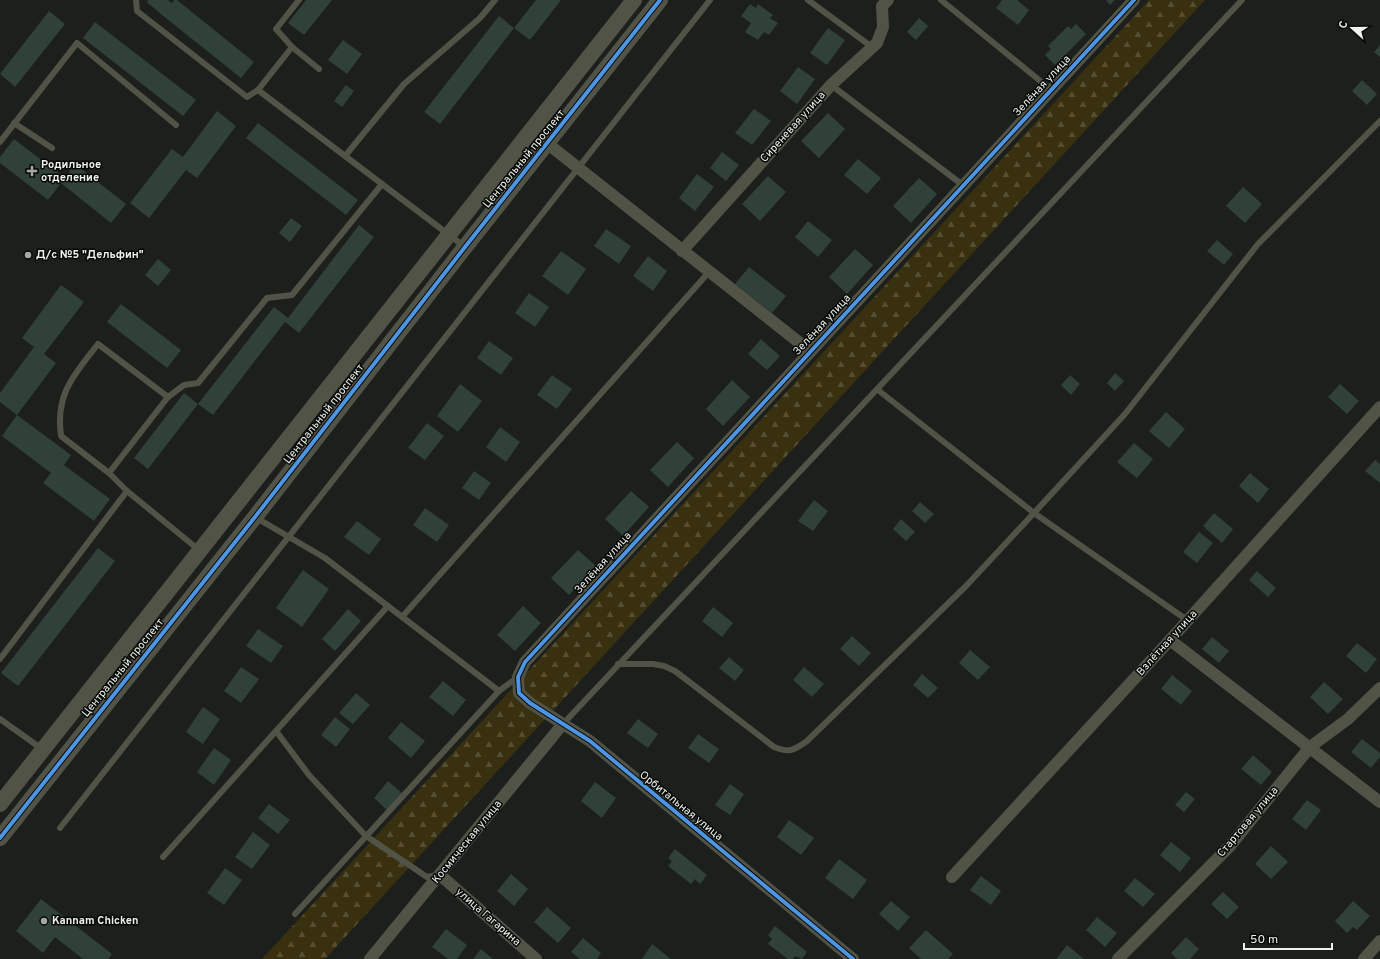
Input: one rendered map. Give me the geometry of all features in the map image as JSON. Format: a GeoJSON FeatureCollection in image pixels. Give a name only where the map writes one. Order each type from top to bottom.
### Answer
{"type":"FeatureCollection","features":[{"type":"Feature","properties":{"kind":"street","name":"Центральный проспект"},"geometry":{"type":"LineString","coordinates":[[0,804],[634,0]]}},
{"type":"Feature","properties":{"kind":"street","name":"Центральный проспект"},"geometry":{"type":"LineString","coordinates":[[0,838],[255,517],[660,0]]}},
{"type":"Feature","properties":{"kind":"street","name":"Сиреневая улица"},"geometry":{"type":"LineString","coordinates":[[682,250],[831,85],[877,43],[882,27],[882,6],[888,0]]}},
{"type":"Feature","properties":{"kind":"street","name":"Зелёная улица"},"geometry":{"type":"LineString","coordinates":[[518,677],[525,662],[810,351],[964,186],[1050,89],[1134,0]]}},
{"type":"Feature","properties":{"kind":"street"},"geometry":{"type":"LineString","coordinates":[[548,144],[810,351]]}},
{"type":"Feature","properties":{"kind":"street","name":"Взлётная улица"},"geometry":{"type":"LineString","coordinates":[[952,877],[1170,640],[1380,407]]}},
{"type":"Feature","properties":{"kind":"street"},"geometry":{"type":"LineString","coordinates":[[1170,640],[1380,802]]}},
{"type":"Feature","properties":{"kind":"street","name":"Орбитальная улица"},"geometry":{"type":"LineString","coordinates":[[518,677],[519,693],[530,703],[562,725],[590,741],[854,959]]}},
{"type":"Feature","properties":{"kind":"street","name":"Стартовая улица"},"geometry":{"type":"LineString","coordinates":[[1118,959],[1230,846],[1310,748],[1348,719],[1380,688]]}},
{"type":"Feature","properties":{"kind":"street","name":"Космическая улица"},"geometry":{"type":"LineString","coordinates":[[370,959],[562,725]]}},
{"type":"Feature","properties":{"kind":"street","name":"улица Гагарина"},"geometry":{"type":"LineString","coordinates":[[440,875],[536,959]]}},
{"type":"Feature","properties":{"kind":"street"},"geometry":{"type":"LineString","coordinates":[[1364,959],[1380,942]]}},
{"type":"Feature","properties":{"kind":"lane"},"geometry":{"type":"LineString","coordinates":[[136,0],[137,10],[247,97],[258,90],[292,47]]}},
{"type":"Feature","properties":{"kind":"lane"},"geometry":{"type":"LineString","coordinates":[[299,0],[276,30],[292,47],[318,69]]}},
{"type":"Feature","properties":{"kind":"lane"},"geometry":{"type":"LineString","coordinates":[[345,156],[404,84],[480,18],[495,0]]}},
{"type":"Feature","properties":{"kind":"lane"},"geometry":{"type":"LineString","coordinates":[[60,828],[710,0]]}},
{"type":"Feature","properties":{"kind":"lane"},"geometry":{"type":"LineString","coordinates":[[808,0],[872,48]]}},
{"type":"Feature","properties":{"kind":"lane"},"geometry":{"type":"LineString","coordinates":[[941,0],[1050,89]]}},
{"type":"Feature","properties":{"kind":"lane"},"geometry":{"type":"LineString","coordinates":[[562,725],[855,411],[878,390],[1242,0]]}},
{"type":"Feature","properties":{"kind":"lane"},"geometry":{"type":"LineString","coordinates":[[0,142],[77,43],[176,125]]}},
{"type":"Feature","properties":{"kind":"lane"},"geometry":{"type":"LineString","coordinates":[[831,85],[964,186]]}},
{"type":"Feature","properties":{"kind":"lane"},"geometry":{"type":"LineString","coordinates":[[258,90],[465,247]]}},
{"type":"Feature","properties":{"kind":"lane"},"geometry":{"type":"LineString","coordinates":[[618,664],[664,666],[675,671],[774,747],[785,751],[796,749],[807,741],[967,585],[1034,513],[1124,414],[1258,244],[1380,121]]}},
{"type":"Feature","properties":{"kind":"lane"},"geometry":{"type":"LineString","coordinates":[[14,123],[52,148]]}},
{"type":"Feature","properties":{"kind":"lane"},"geometry":{"type":"LineString","coordinates":[[109,474],[168,397],[184,385],[198,383],[267,298],[292,295],[382,184]]}},
{"type":"Feature","properties":{"kind":"lane"},"geometry":{"type":"LineString","coordinates":[[402,617],[709,272]]}},
{"type":"Feature","properties":{"kind":"lane"},"geometry":{"type":"LineString","coordinates":[[168,397],[98,344],[74,375],[62,400],[59,419],[61,436],[201,551]]}},
{"type":"Feature","properties":{"kind":"lane"},"geometry":{"type":"LineString","coordinates":[[878,390],[1034,513],[1187,620]]}},
{"type":"Feature","properties":{"kind":"lane"},"geometry":{"type":"LineString","coordinates":[[0,659],[127,491]]}},
{"type":"Feature","properties":{"kind":"lane"},"geometry":{"type":"LineString","coordinates":[[255,517],[325,558],[499,691]]}},
{"type":"Feature","properties":{"kind":"lane"},"geometry":{"type":"LineString","coordinates":[[163,857],[388,606]]}},
{"type":"Feature","properties":{"kind":"lane"},"geometry":{"type":"LineString","coordinates":[[295,914],[499,691],[518,677]]}},
{"type":"Feature","properties":{"kind":"lane"},"geometry":{"type":"LineString","coordinates":[[0,719],[42,749]]}},
{"type":"Feature","properties":{"kind":"lane"},"geometry":{"type":"LineString","coordinates":[[276,731],[309,775],[366,836],[427,877],[440,875]]}},
{"type":"Feature","properties":{"kind":"green space"},"geometry":{"type":"Polygon","coordinates":[[[1149,0],[1205,0],[325,959],[262,959],[1149,0]]]}},
{"type":"Feature","properties":{"kind":"building"},"geometry":{"type":"Polygon","coordinates":[[[148,0],[168,0],[172,3],[174,0],[177,0],[254,62],[241,78],[162,15],[147,2],[148,0]]]}},
{"type":"Feature","properties":{"kind":"building"},"geometry":{"type":"Polygon","coordinates":[[[306,0],[332,0],[304,35],[288,23],[306,0]]]}},
{"type":"Feature","properties":{"kind":"building"},"geometry":{"type":"Polygon","coordinates":[[[536,0],[561,0],[530,40],[514,28],[536,0]]]}},
{"type":"Feature","properties":{"kind":"building"},"geometry":{"type":"Polygon","coordinates":[[[1002,0],[1017,0],[1029,10],[1018,25],[996,8],[1002,0]]]}},
{"type":"Feature","properties":{"kind":"building"},"geometry":{"type":"Polygon","coordinates":[[[1106,0],[1115,0],[1110,5],[1106,0]]]}},
{"type":"Feature","properties":{"kind":"building"},"geometry":{"type":"Polygon","coordinates":[[[750,4],[756,8],[758,4],[773,15],[770,18],[778,23],[769,35],[764,32],[758,40],[745,32],[751,23],[741,16],[750,4]]]}},
{"type":"Feature","properties":{"kind":"building"},"geometry":{"type":"Polygon","coordinates":[[[49,11],[65,24],[15,87],[0,74],[49,11]]]}},
{"type":"Feature","properties":{"kind":"building"},"geometry":{"type":"Polygon","coordinates":[[[499,16],[514,28],[440,124],[424,112],[499,16]]]}},
{"type":"Feature","properties":{"kind":"building"},"geometry":{"type":"Polygon","coordinates":[[[919,18],[928,26],[916,40],[907,32],[919,18]]]}},
{"type":"Feature","properties":{"kind":"building"},"geometry":{"type":"Polygon","coordinates":[[[95,22],[196,100],[183,116],[83,38],[95,22]]]}},
{"type":"Feature","properties":{"kind":"building"},"geometry":{"type":"Polygon","coordinates":[[[1076,24],[1086,34],[1055,65],[1045,55],[1051,49],[1048,46],[1068,26],[1071,29],[1076,24]]]}},
{"type":"Feature","properties":{"kind":"building"},"geometry":{"type":"Polygon","coordinates":[[[828,28],[845,40],[827,65],[810,53],[828,28]]]}},
{"type":"Feature","properties":{"kind":"building"},"geometry":{"type":"Polygon","coordinates":[[[343,40],[362,54],[347,74],[328,60],[343,40]]]}},
{"type":"Feature","properties":{"kind":"building"},"geometry":{"type":"Polygon","coordinates":[[[1380,45],[1380,57],[1374,52],[1380,45]]]}},
{"type":"Feature","properties":{"kind":"building"},"geometry":{"type":"Polygon","coordinates":[[[798,67],[815,79],[797,104],[780,91],[798,67]]]}},
{"type":"Feature","properties":{"kind":"building"},"geometry":{"type":"Polygon","coordinates":[[[1362,80],[1377,94],[1367,105],[1352,91],[1362,80]]]}},
{"type":"Feature","properties":{"kind":"building"},"geometry":{"type":"Polygon","coordinates":[[[346,85],[354,91],[342,107],[334,101],[346,85]]]}},
{"type":"Feature","properties":{"kind":"building"},"geometry":{"type":"Polygon","coordinates":[[[754,109],[771,121],[752,145],[735,133],[754,109]]]}},
{"type":"Feature","properties":{"kind":"building"},"geometry":{"type":"Polygon","coordinates":[[[217,111],[236,126],[197,178],[186,170],[149,218],[130,203],[172,149],[183,157],[217,111]]]}},
{"type":"Feature","properties":{"kind":"building"},"geometry":{"type":"Polygon","coordinates":[[[828,113],[845,129],[819,158],[801,141],[828,113]]]}},
{"type":"Feature","properties":{"kind":"building"},"geometry":{"type":"Polygon","coordinates":[[[258,123],[358,200],[346,215],[246,138],[258,123]]]}},
{"type":"Feature","properties":{"kind":"building"},"geometry":{"type":"Polygon","coordinates":[[[14,139],[65,178],[75,164],[126,204],[111,223],[61,183],[48,200],[0,163],[0,157],[14,139]]]}},
{"type":"Feature","properties":{"kind":"building"},"geometry":{"type":"Polygon","coordinates":[[[722,152],[739,165],[726,181],[710,168],[722,152]]]}},
{"type":"Feature","properties":{"kind":"building"},"geometry":{"type":"Polygon","coordinates":[[[858,159],[881,178],[867,194],[844,175],[858,159]]]}},
{"type":"Feature","properties":{"kind":"building"},"geometry":{"type":"Polygon","coordinates":[[[697,174],[714,187],[695,211],[679,198],[697,174]]]}},
{"type":"Feature","properties":{"kind":"building"},"geometry":{"type":"Polygon","coordinates":[[[768,176],[786,192],[760,221],[742,204],[768,176]]]}},
{"type":"Feature","properties":{"kind":"building"},"geometry":{"type":"Polygon","coordinates":[[[919,178],[937,194],[911,223],[893,206],[919,178]]]}},
{"type":"Feature","properties":{"kind":"building"},"geometry":{"type":"Polygon","coordinates":[[[1243,187],[1262,204],[1245,223],[1226,206],[1243,187]]]}},
{"type":"Feature","properties":{"kind":"building"},"geometry":{"type":"Polygon","coordinates":[[[291,218],[302,226],[290,242],[279,233],[291,218]]]}},
{"type":"Feature","properties":{"kind":"building"},"geometry":{"type":"Polygon","coordinates":[[[808,221],[832,240],[818,257],[795,237],[808,221]]]}},
{"type":"Feature","properties":{"kind":"building"},"geometry":{"type":"Polygon","coordinates":[[[359,225],[374,237],[299,333],[285,322],[213,415],[198,404],[274,307],[288,318],[359,225]]]}},
{"type":"Feature","properties":{"kind":"building"},"geometry":{"type":"Polygon","coordinates":[[[606,229],[631,246],[619,264],[594,246],[606,229]]]}},
{"type":"Feature","properties":{"kind":"building"},"geometry":{"type":"Polygon","coordinates":[[[1217,240],[1233,254],[1224,265],[1207,251],[1217,240]]]}},
{"type":"Feature","properties":{"kind":"building"},"geometry":{"type":"Polygon","coordinates":[[[855,249],[873,265],[847,294],[829,277],[855,249]]]}},
{"type":"Feature","properties":{"kind":"building"},"geometry":{"type":"Polygon","coordinates":[[[561,251],[586,269],[568,295],[542,276],[561,251]]]}},
{"type":"Feature","properties":{"kind":"building"},"geometry":{"type":"Polygon","coordinates":[[[648,256],[667,271],[653,291],[633,276],[648,256]]]}},
{"type":"Feature","properties":{"kind":"building"},"geometry":{"type":"Polygon","coordinates":[[[158,259],[171,270],[158,286],[145,275],[158,259]]]}},
{"type":"Feature","properties":{"kind":"building"},"geometry":{"type":"Polygon","coordinates":[[[749,267],[786,296],[772,313],[735,284],[749,267]]]}},
{"type":"Feature","properties":{"kind":"building"},"geometry":{"type":"Polygon","coordinates":[[[61,285],[84,302],[44,354],[56,363],[17,415],[0,402],[0,393],[34,347],[22,338],[61,285]]]}},
{"type":"Feature","properties":{"kind":"building"},"geometry":{"type":"Polygon","coordinates":[[[529,293],[549,307],[535,327],[515,313],[529,293]]]}},
{"type":"Feature","properties":{"kind":"building"},"geometry":{"type":"Polygon","coordinates":[[[121,304],[181,350],[167,368],[107,322],[121,304]]]}},
{"type":"Feature","properties":{"kind":"building"},"geometry":{"type":"Polygon","coordinates":[[[761,339],[780,356],[767,370],[748,354],[761,339]]]}},
{"type":"Feature","properties":{"kind":"building"},"geometry":{"type":"Polygon","coordinates":[[[489,341],[513,358],[501,375],[477,358],[489,341]]]}},
{"type":"Feature","properties":{"kind":"building"},"geometry":{"type":"Polygon","coordinates":[[[1115,373],[1124,381],[1115,391],[1107,383],[1115,373]]]}},
{"type":"Feature","properties":{"kind":"building"},"geometry":{"type":"Polygon","coordinates":[[[552,375],[572,389],[557,409],[537,395],[552,375]]]}},
{"type":"Feature","properties":{"kind":"building"},"geometry":{"type":"Polygon","coordinates":[[[1070,375],[1080,384],[1071,395],[1061,385],[1070,375]]]}},
{"type":"Feature","properties":{"kind":"building"},"geometry":{"type":"Polygon","coordinates":[[[732,380],[750,397],[723,426],[706,409],[732,380]]]}},
{"type":"Feature","properties":{"kind":"building"},"geometry":{"type":"Polygon","coordinates":[[[460,384],[482,401],[458,432],[437,416],[460,384]]]}},
{"type":"Feature","properties":{"kind":"building"},"geometry":{"type":"Polygon","coordinates":[[[1340,384],[1359,401],[1347,414],[1328,397],[1340,384]]]}},
{"type":"Feature","properties":{"kind":"building"},"geometry":{"type":"Polygon","coordinates":[[[184,393],[198,404],[148,469],[134,458],[184,393]]]}},
{"type":"Feature","properties":{"kind":"building"},"geometry":{"type":"Polygon","coordinates":[[[1166,412],[1185,429],[1169,448],[1149,431],[1166,412]]]}},
{"type":"Feature","properties":{"kind":"building"},"geometry":{"type":"Polygon","coordinates":[[[17,415],[71,455],[64,465],[110,499],[94,521],[43,483],[51,473],[2,436],[17,415]]]}},
{"type":"Feature","properties":{"kind":"building"},"geometry":{"type":"Polygon","coordinates":[[[427,423],[444,436],[425,460],[408,448],[427,423]]]}},
{"type":"Feature","properties":{"kind":"building"},"geometry":{"type":"Polygon","coordinates":[[[500,427],[520,442],[506,462],[486,447],[500,427]]]}},
{"type":"Feature","properties":{"kind":"building"},"geometry":{"type":"Polygon","coordinates":[[[677,442],[694,458],[668,487],[650,470],[677,442]]]}},
{"type":"Feature","properties":{"kind":"building"},"geometry":{"type":"Polygon","coordinates":[[[1134,443],[1153,459],[1137,478],[1117,462],[1134,443]]]}},
{"type":"Feature","properties":{"kind":"building"},"geometry":{"type":"Polygon","coordinates":[[[1375,460],[1380,464],[1380,483],[1365,471],[1375,460]]]}},
{"type":"Feature","properties":{"kind":"building"},"geometry":{"type":"Polygon","coordinates":[[[474,471],[491,483],[479,500],[462,488],[474,471]]]}},
{"type":"Feature","properties":{"kind":"building"},"geometry":{"type":"Polygon","coordinates":[[[1250,473],[1269,489],[1258,503],[1239,486],[1250,473]]]}},
{"type":"Feature","properties":{"kind":"building"},"geometry":{"type":"Polygon","coordinates":[[[631,491],[649,507],[623,536],[605,519],[631,491]]]}},
{"type":"Feature","properties":{"kind":"building"},"geometry":{"type":"Polygon","coordinates":[[[814,500],[828,511],[813,531],[798,521],[814,500]]]}},
{"type":"Feature","properties":{"kind":"building"},"geometry":{"type":"Polygon","coordinates":[[[920,502],[934,514],[925,523],[912,511],[920,502]]]}},
{"type":"Feature","properties":{"kind":"building"},"geometry":{"type":"Polygon","coordinates":[[[425,508],[449,525],[437,542],[413,525],[425,508]]]}},
{"type":"Feature","properties":{"kind":"building"},"geometry":{"type":"Polygon","coordinates":[[[1214,513],[1233,529],[1222,543],[1203,526],[1214,513]]]}},
{"type":"Feature","properties":{"kind":"building"},"geometry":{"type":"Polygon","coordinates":[[[901,519],[915,532],[906,541],[893,529],[901,519]]]}},
{"type":"Feature","properties":{"kind":"building"},"geometry":{"type":"Polygon","coordinates":[[[357,521],[381,539],[369,555],[344,537],[357,521]]]}},
{"type":"Feature","properties":{"kind":"building"},"geometry":{"type":"Polygon","coordinates":[[[1199,532],[1213,543],[1197,563],[1183,552],[1199,532]]]}},
{"type":"Feature","properties":{"kind":"building"},"geometry":{"type":"Polygon","coordinates":[[[98,548],[115,561],[18,686],[1,673],[98,548]]]}},
{"type":"Feature","properties":{"kind":"building"},"geometry":{"type":"Polygon","coordinates":[[[578,550],[596,566],[569,595],[551,578],[578,550]]]}},
{"type":"Feature","properties":{"kind":"building"},"geometry":{"type":"Polygon","coordinates":[[[303,570],[329,589],[302,627],[276,608],[303,570]]]}},
{"type":"Feature","properties":{"kind":"building"},"geometry":{"type":"Polygon","coordinates":[[[1257,571],[1276,588],[1268,597],[1249,580],[1257,571]]]}},
{"type":"Feature","properties":{"kind":"building"},"geometry":{"type":"Polygon","coordinates":[[[523,606],[541,623],[515,651],[497,635],[523,606]]]}},
{"type":"Feature","properties":{"kind":"building"},"geometry":{"type":"Polygon","coordinates":[[[713,607],[733,623],[722,637],[702,621],[713,607]]]}},
{"type":"Feature","properties":{"kind":"building"},"geometry":{"type":"Polygon","coordinates":[[[348,609],[361,621],[335,651],[322,639],[348,609]]]}},
{"type":"Feature","properties":{"kind":"building"},"geometry":{"type":"Polygon","coordinates":[[[258,629],[283,646],[271,663],[246,646],[258,629]]]}},
{"type":"Feature","properties":{"kind":"building"},"geometry":{"type":"Polygon","coordinates":[[[852,636],[871,653],[859,666],[840,649],[852,636]]]}},
{"type":"Feature","properties":{"kind":"building"},"geometry":{"type":"Polygon","coordinates":[[[1212,637],[1229,651],[1219,663],[1202,649],[1212,637]]]}},
{"type":"Feature","properties":{"kind":"building"},"geometry":{"type":"Polygon","coordinates":[[[1357,643],[1377,659],[1366,673],[1346,656],[1357,643]]]}},
{"type":"Feature","properties":{"kind":"building"},"geometry":{"type":"Polygon","coordinates":[[[970,650],[990,667],[978,680],[959,663],[970,650]]]}},
{"type":"Feature","properties":{"kind":"building"},"geometry":{"type":"Polygon","coordinates":[[[729,657],[744,670],[735,681],[719,668],[729,657]]]}},
{"type":"Feature","properties":{"kind":"building"},"geometry":{"type":"Polygon","coordinates":[[[241,667],[259,679],[241,703],[224,691],[241,667]]]}},
{"type":"Feature","properties":{"kind":"building"},"geometry":{"type":"Polygon","coordinates":[[[804,667],[824,684],[812,697],[793,680],[804,667]]]}},
{"type":"Feature","properties":{"kind":"building"},"geometry":{"type":"Polygon","coordinates":[[[922,674],[938,688],[928,698],[913,685],[922,674]]]}},
{"type":"Feature","properties":{"kind":"building"},"geometry":{"type":"Polygon","coordinates":[[[1172,675],[1192,691],[1181,705],[1161,689],[1172,675]]]}},
{"type":"Feature","properties":{"kind":"building"},"geometry":{"type":"Polygon","coordinates":[[[443,681],[466,700],[453,716],[429,697],[443,681]]]}},
{"type":"Feature","properties":{"kind":"building"},"geometry":{"type":"Polygon","coordinates":[[[1324,682],[1343,699],[1328,714],[1310,697],[1324,682]]]}},
{"type":"Feature","properties":{"kind":"building"},"geometry":{"type":"Polygon","coordinates":[[[356,693],[370,705],[353,724],[339,713],[356,693]]]}},
{"type":"Feature","properties":{"kind":"building"},"geometry":{"type":"Polygon","coordinates":[[[203,707],[220,719],[203,744],[186,732],[203,707]]]}},
{"type":"Feature","properties":{"kind":"building"},"geometry":{"type":"Polygon","coordinates":[[[335,717],[350,729],[336,747],[321,735],[335,717]]]}},
{"type":"Feature","properties":{"kind":"building"},"geometry":{"type":"Polygon","coordinates":[[[638,719],[658,734],[648,748],[627,733],[638,719]]]}},
{"type":"Feature","properties":{"kind":"building"},"geometry":{"type":"Polygon","coordinates":[[[401,722],[425,741],[411,758],[388,738],[401,722]]]}},
{"type":"Feature","properties":{"kind":"building"},"geometry":{"type":"Polygon","coordinates":[[[698,734],[719,749],[709,763],[688,748],[698,734]]]}},
{"type":"Feature","properties":{"kind":"building"},"geometry":{"type":"Polygon","coordinates":[[[1362,739],[1380,753],[1380,757],[1371,768],[1351,752],[1362,739]]]}},
{"type":"Feature","properties":{"kind":"building"},"geometry":{"type":"Polygon","coordinates":[[[214,748],[231,760],[214,785],[197,772],[214,748]]]}},
{"type":"Feature","properties":{"kind":"building"},"geometry":{"type":"Polygon","coordinates":[[[1253,755],[1272,772],[1261,785],[1241,769],[1253,755]]]}},
{"type":"Feature","properties":{"kind":"building"},"geometry":{"type":"Polygon","coordinates":[[[388,781],[402,793],[387,810],[374,798],[388,781]]]}},
{"type":"Feature","properties":{"kind":"building"},"geometry":{"type":"Polygon","coordinates":[[[595,782],[616,798],[602,818],[581,801],[595,782]]]}},
{"type":"Feature","properties":{"kind":"building"},"geometry":{"type":"Polygon","coordinates":[[[730,784],[744,794],[730,815],[715,805],[730,784]]]}},
{"type":"Feature","properties":{"kind":"building"},"geometry":{"type":"Polygon","coordinates":[[[1186,792],[1195,799],[1184,812],[1175,805],[1186,792]]]}},
{"type":"Feature","properties":{"kind":"building"},"geometry":{"type":"Polygon","coordinates":[[[1307,800],[1321,810],[1306,830],[1292,819],[1307,800]]]}},
{"type":"Feature","properties":{"kind":"building"},"geometry":{"type":"Polygon","coordinates":[[[269,804],[290,820],[278,834],[258,818],[269,804]]]}},
{"type":"Feature","properties":{"kind":"building"},"geometry":{"type":"Polygon","coordinates":[[[789,820],[814,838],[801,855],[777,837],[789,820]]]}},
{"type":"Feature","properties":{"kind":"building"},"geometry":{"type":"Polygon","coordinates":[[[253,832],[270,845],[252,869],[235,857],[253,832]]]}},
{"type":"Feature","properties":{"kind":"building"},"geometry":{"type":"Polygon","coordinates":[[[1171,842],[1191,858],[1180,872],[1160,855],[1171,842]]]}},
{"type":"Feature","properties":{"kind":"building"},"geometry":{"type":"Polygon","coordinates":[[[1271,846],[1288,862],[1271,879],[1255,864],[1271,846]]]}},
{"type":"Feature","properties":{"kind":"building"},"geometry":{"type":"Polygon","coordinates":[[[675,849],[707,875],[700,884],[695,879],[691,884],[668,866],[672,861],[668,858],[675,849]]]}},
{"type":"Feature","properties":{"kind":"building"},"geometry":{"type":"Polygon","coordinates":[[[839,859],[867,880],[853,899],[825,878],[839,859]]]}},
{"type":"Feature","properties":{"kind":"building"},"geometry":{"type":"Polygon","coordinates":[[[225,868],[242,880],[224,905],[207,893],[225,868]]]}},
{"type":"Feature","properties":{"kind":"building"},"geometry":{"type":"Polygon","coordinates":[[[511,874],[528,889],[514,906],[497,891],[511,874]]]}},
{"type":"Feature","properties":{"kind":"building"},"geometry":{"type":"Polygon","coordinates":[[[981,876],[1001,891],[991,905],[970,890],[981,876]]]}},
{"type":"Feature","properties":{"kind":"building"},"geometry":{"type":"Polygon","coordinates":[[[1135,878],[1155,894],[1143,907],[1124,891],[1135,878]]]}},
{"type":"Feature","properties":{"kind":"building"},"geometry":{"type":"Polygon","coordinates":[[[1223,892],[1239,907],[1227,919],[1211,904],[1223,892]]]}},
{"type":"Feature","properties":{"kind":"building"},"geometry":{"type":"Polygon","coordinates":[[[41,899],[112,954],[108,959],[83,959],[55,937],[43,953],[16,931],[41,899]]]}},
{"type":"Feature","properties":{"kind":"building"},"geometry":{"type":"Polygon","coordinates":[[[891,901],[910,917],[898,931],[879,914],[891,901]]]}},
{"type":"Feature","properties":{"kind":"building"},"geometry":{"type":"Polygon","coordinates":[[[1353,901],[1370,916],[1357,930],[1353,927],[1347,933],[1335,921],[1353,901]]]}},
{"type":"Feature","properties":{"kind":"building"},"geometry":{"type":"Polygon","coordinates":[[[547,907],[571,928],[558,943],[534,922],[547,907]]]}},
{"type":"Feature","properties":{"kind":"building"},"geometry":{"type":"Polygon","coordinates":[[[1097,917],[1117,933],[1105,947],[1086,930],[1097,917]]]}},
{"type":"Feature","properties":{"kind":"building"},"geometry":{"type":"Polygon","coordinates":[[[775,926],[807,952],[802,959],[795,956],[793,959],[788,959],[768,944],[772,939],[768,935],[775,926]]]}},
{"type":"Feature","properties":{"kind":"building"},"geometry":{"type":"Polygon","coordinates":[[[446,929],[467,945],[457,959],[448,959],[432,947],[446,929]]]}},
{"type":"Feature","properties":{"kind":"building"},"geometry":{"type":"Polygon","coordinates":[[[926,930],[953,954],[948,959],[921,959],[909,948],[926,930]]]}},
{"type":"Feature","properties":{"kind":"building"},"geometry":{"type":"Polygon","coordinates":[[[1186,937],[1199,949],[1190,959],[1177,959],[1171,953],[1186,937]]]}},
{"type":"Feature","properties":{"kind":"building"},"geometry":{"type":"Polygon","coordinates":[[[583,938],[601,953],[597,959],[580,959],[571,952],[583,938]]]}},
{"type":"Feature","properties":{"kind":"building"},"geometry":{"type":"Polygon","coordinates":[[[652,944],[671,959],[642,959],[652,944]]]}},
{"type":"Feature","properties":{"kind":"building"},"geometry":{"type":"Polygon","coordinates":[[[1067,945],[1084,959],[1056,959],[1067,945]]]}},
{"type":"Feature","properties":{"kind":"building"},"geometry":{"type":"Polygon","coordinates":[[[481,949],[493,959],[473,959],[481,949]]]}},
{"type":"Feature","properties":{"kind":"cycle path"},"geometry":{"type":"LineString","coordinates":[[0,838],[255,517],[660,0]]}},
{"type":"Feature","properties":{"kind":"cycle path"},"geometry":{"type":"LineString","coordinates":[[853,959],[590,741],[530,703],[519,693],[518,677],[525,662],[1134,0]]}},
{"type":"Feature","properties":{"kind":"place","name":"Родильное отделение"},"geometry":{"type":"Point","coordinates":[32,171]}},
{"type":"Feature","properties":{"kind":"place","name":"Д/c №5 \"Дельфин\""},"geometry":{"type":"Point","coordinates":[28,255]}},
{"type":"Feature","properties":{"kind":"place","name":"Kannam Chicken"},"geometry":{"type":"Point","coordinates":[44,921]}}]}
